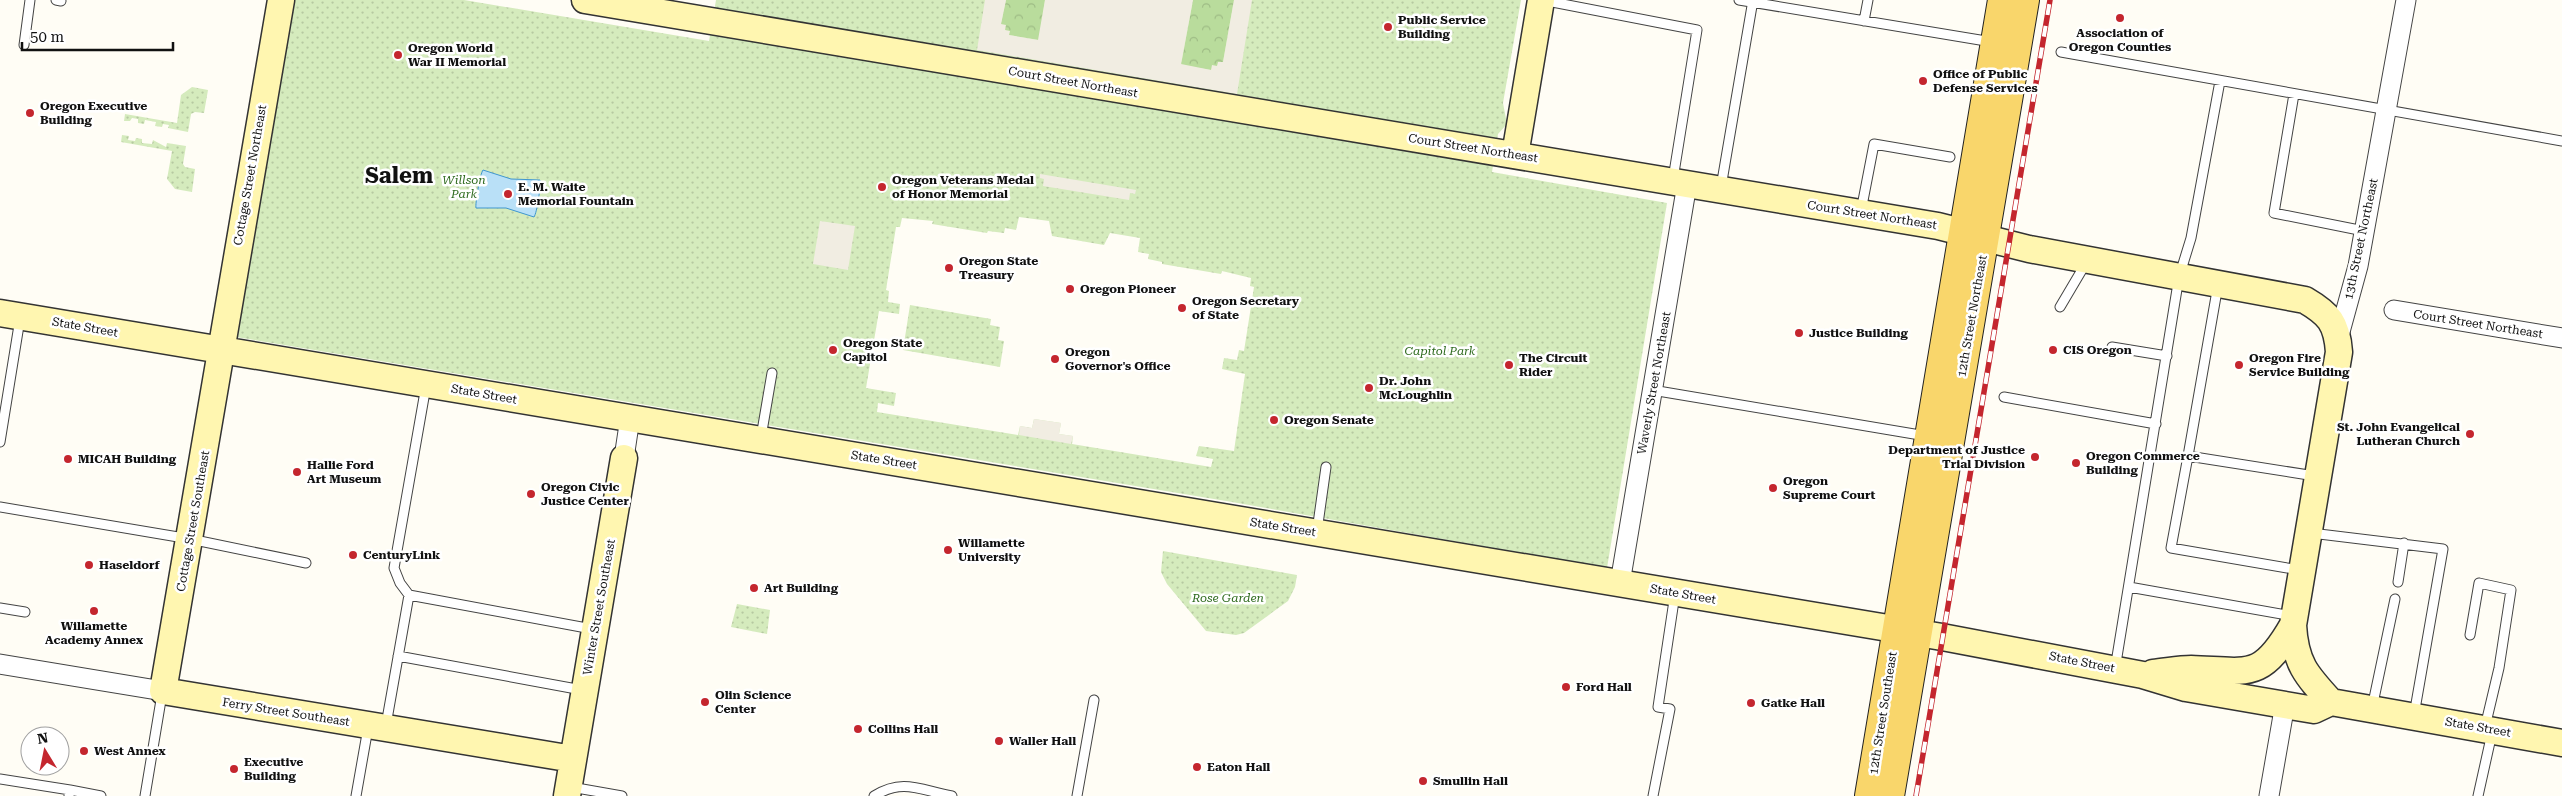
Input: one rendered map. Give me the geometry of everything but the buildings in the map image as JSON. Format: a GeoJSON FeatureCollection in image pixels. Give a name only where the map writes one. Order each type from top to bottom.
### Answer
{"type":"FeatureCollection","features":[{"type":"Feature","properties":{"kind":"main road","name":"Cottage Street Northeast"},"geometry":{"type":"LineString","coordinates":[[222,350],[281,0]]}},
{"type":"Feature","properties":{"kind":"main road","name":"Court Street Northeast"},"geometry":{"type":"LineString","coordinates":[[585,0],[698,9],[1515,155],[1938,226],[2087,260],[2305,300],[2323,310],[2333,323],[2338,339]]}},
{"type":"Feature","properties":{"kind":"main road"},"geometry":{"type":"LineString","coordinates":[[1515,155],[1541,0]]}},
{"type":"Feature","properties":{"kind":"main road","name":"12th Street Northeast"},"geometry":{"type":"LineString","coordinates":[[1907,631],[1974,235],[1995,43],[2002,0]]}},
{"type":"Feature","properties":{"kind":"main road","name":"12th Street Northeast"},"geometry":{"type":"LineString","coordinates":[[1907,631],[1929,437],[2026,0]]}},
{"type":"Feature","properties":{"kind":"main road","name":"State Street"},"geometry":{"type":"LineString","coordinates":[[10,315],[1907,631],[2144,674],[2186,688],[2314,710],[2331,702],[2489,728],[2562,743]]}},
{"type":"Feature","properties":{"kind":"main road","name":"13th Street Northeast"},"geometry":{"type":"LineString","coordinates":[[2294,621],[2336,380],[2338,339]]}},
{"type":"Feature","properties":{"kind":"main road","name":"Cottage Street Southeast"},"geometry":{"type":"LineString","coordinates":[[163,691],[222,350]]}},
{"type":"Feature","properties":{"kind":"main road","name":"Winter Street Southeast"},"geometry":{"type":"LineString","coordinates":[[567,791],[624,458]]}},
{"type":"Feature","properties":{"kind":"main road"},"geometry":{"type":"LineString","coordinates":[[2144,674],[2189,669],[2230,672],[2253,668],[2274,656],[2294,621]]}},
{"type":"Feature","properties":{"kind":"main road"},"geometry":{"type":"LineString","coordinates":[[2294,621],[2294,646],[2302,669],[2331,702]]}},
{"type":"Feature","properties":{"kind":"main road","name":"12th Street Southeast"},"geometry":{"type":"LineString","coordinates":[[1869,796],[1907,631]]}},
{"type":"Feature","properties":{"kind":"main road","name":"12th Street Southeast"},"geometry":{"type":"LineString","coordinates":[[1890,796],[1907,631]]}},
{"type":"Feature","properties":{"kind":"main road","name":"Ferry Street Southeast"},"geometry":{"type":"LineString","coordinates":[[163,691],[573,759]]}},
{"type":"Feature","properties":{"kind":"street","name":"13th Street Northeast"},"geometry":{"type":"LineString","coordinates":[[2338,339],[2358,266],[2406,0]]}},
{"type":"Feature","properties":{"kind":"street","name":"Waverly Street Northeast"},"geometry":{"type":"LineString","coordinates":[[1620,583],[1652,390],[1680,183]]}},
{"type":"Feature","properties":{"kind":"street","name":"Court Street Northeast"},"geometry":{"type":"LineString","coordinates":[[2394,310],[2562,338]]}},
{"type":"Feature","properties":{"kind":"street","name":"Winter Street Southeast"},"geometry":{"type":"LineString","coordinates":[[624,458],[630,418]]}},
{"type":"Feature","properties":{"kind":"street","name":"Ferry Street Southeast"},"geometry":{"type":"LineString","coordinates":[[0,664],[163,691]]}},
{"type":"Feature","properties":{"kind":"street"},"geometry":{"type":"LineString","coordinates":[[2269,796],[2285,704]]}},
{"type":"Feature","properties":{"kind":"lane"},"geometry":{"type":"LineString","coordinates":[[24,45],[30,0]]}},
{"type":"Feature","properties":{"kind":"lane"},"geometry":{"type":"LineString","coordinates":[[1541,0],[1696,30],[1680,183]]}},
{"type":"Feature","properties":{"kind":"lane"},"geometry":{"type":"LineString","coordinates":[[1739,0],[1995,43]]}},
{"type":"Feature","properties":{"kind":"lane"},"geometry":{"type":"LineString","coordinates":[[1864,21],[1868,0]]}},
{"type":"Feature","properties":{"kind":"lane"},"geometry":{"type":"LineString","coordinates":[[1721,190],[1753,1]]}},
{"type":"Feature","properties":{"kind":"lane"},"geometry":{"type":"LineString","coordinates":[[2061,52],[2562,141]]}},
{"type":"Feature","properties":{"kind":"lane"},"geometry":{"type":"LineString","coordinates":[[2115,669],[2179,277],[2191,238],[2220,81]]}},
{"type":"Feature","properties":{"kind":"lane"},"geometry":{"type":"LineString","coordinates":[[2294,94],[2274,213],[2364,231]]}},
{"type":"Feature","properties":{"kind":"lane"},"geometry":{"type":"LineString","coordinates":[[1861,213],[1874,144],[1950,157]]}},
{"type":"Feature","properties":{"kind":"lane"},"geometry":{"type":"LineString","coordinates":[[2060,307],[2087,260]]}},
{"type":"Feature","properties":{"kind":"lane"},"geometry":{"type":"LineString","coordinates":[[2218,284],[2171,548],[2302,570]]}},
{"type":"Feature","properties":{"kind":"lane"},"geometry":{"type":"LineString","coordinates":[[0,442],[10,315]]}},
{"type":"Feature","properties":{"kind":"lane"},"geometry":{"type":"LineString","coordinates":[[2112,347],[2167,356]]}},
{"type":"Feature","properties":{"kind":"lane"},"geometry":{"type":"LineString","coordinates":[[760,440],[772,373]]}},
{"type":"Feature","properties":{"kind":"lane"},"geometry":{"type":"LineString","coordinates":[[427,384],[394,568],[400,583],[409,595],[595,630]]}},
{"type":"Feature","properties":{"kind":"lane"},"geometry":{"type":"LineString","coordinates":[[1652,390],[1929,437]]}},
{"type":"Feature","properties":{"kind":"lane"},"geometry":{"type":"LineString","coordinates":[[2004,397],[2156,424]]}},
{"type":"Feature","properties":{"kind":"lane"},"geometry":{"type":"LineString","coordinates":[[2188,456],[2318,477]]}},
{"type":"Feature","properties":{"kind":"lane"},"geometry":{"type":"LineString","coordinates":[[1317,532],[1326,467]]}},
{"type":"Feature","properties":{"kind":"lane"},"geometry":{"type":"LineString","coordinates":[[0,508],[190,539],[306,563]]}},
{"type":"Feature","properties":{"kind":"lane"},"geometry":{"type":"LineString","coordinates":[[2308,533],[2443,549],[2414,716]]}},
{"type":"Feature","properties":{"kind":"lane"},"geometry":{"type":"LineString","coordinates":[[2398,582],[2404,543]]}},
{"type":"Feature","properties":{"kind":"lane"},"geometry":{"type":"LineString","coordinates":[[2470,635],[2479,583],[2511,590],[2478,796]]}},
{"type":"Feature","properties":{"kind":"lane"},"geometry":{"type":"LineString","coordinates":[[2129,587],[2294,621]]}},
{"type":"Feature","properties":{"kind":"lane"},"geometry":{"type":"LineString","coordinates":[[1653,796],[1670,709],[1658,707],[1675,592]]}},
{"type":"Feature","properties":{"kind":"lane"},"geometry":{"type":"LineString","coordinates":[[356,796],[398,656],[409,595]]}},
{"type":"Feature","properties":{"kind":"lane"},"geometry":{"type":"LineString","coordinates":[[2372,709],[2395,599]]}},
{"type":"Feature","properties":{"kind":"lane"},"geometry":{"type":"LineString","coordinates":[[0,608],[24,612]]}},
{"type":"Feature","properties":{"kind":"lane"},"geometry":{"type":"LineString","coordinates":[[398,656],[584,690]]}},
{"type":"Feature","properties":{"kind":"lane"},"geometry":{"type":"LineString","coordinates":[[145,796],[163,691]]}},
{"type":"Feature","properties":{"kind":"lane"},"geometry":{"type":"LineString","coordinates":[[1077,796],[1094,700]]}},
{"type":"Feature","properties":{"kind":"lane"},"geometry":{"type":"LineString","coordinates":[[0,778],[70,793],[101,796]]}},
{"type":"Feature","properties":{"kind":"lane"},"geometry":{"type":"LineString","coordinates":[[874,796],[887,787],[905,785],[952,796]]}},
{"type":"Feature","properties":{"kind":"lane"},"geometry":{"type":"LineString","coordinates":[[567,791],[622,796]]}},
{"type":"Feature","properties":{"kind":"green space"},"geometry":{"type":"Polygon","coordinates":[[[295,0],[464,0],[709,41],[716,0],[1521,0],[1503,103],[1507,124],[1498,134],[1492,172],[1667,203],[1607,568],[1226,501],[236,337],[295,0]],[[1019,217],[1016,230],[1005,228],[1004,233],[988,231],[987,233],[932,224],[933,221],[902,218],[900,227],[896,227],[886,290],[889,291],[888,302],[900,304],[899,314],[879,311],[866,388],[896,393],[894,406],[878,403],[877,412],[1018,435],[1020,426],[1032,428],[1034,419],[1061,423],[1059,434],[1073,436],[1072,444],[1211,467],[1213,459],[1196,456],[1199,446],[1234,451],[1245,374],[1222,369],[1224,358],[1237,360],[1239,350],[1244,351],[1254,287],[1250,286],[1251,278],[1222,271],[1221,274],[1162,264],[1162,262],[1148,259],[1149,254],[1138,252],[1140,238],[1110,233],[1104,245],[1052,236],[1049,221],[1019,217]]]}},
{"type":"Feature","properties":{"kind":"green space"},"geometry":{"type":"Polygon","coordinates":[[[1006,0],[1045,0],[1039,40],[1009,35],[1001,24],[1006,0]]]}},
{"type":"Feature","properties":{"kind":"green space"},"geometry":{"type":"Polygon","coordinates":[[[1193,0],[1234,0],[1223,62],[1211,70],[1181,65],[1193,0]]]}},
{"type":"Feature","properties":{"kind":"green space"},"geometry":{"type":"Polygon","coordinates":[[[192,87],[208,90],[204,113],[195,112],[191,114],[188,132],[168,128],[169,125],[155,126],[156,122],[145,120],[144,124],[138,123],[138,119],[132,118],[130,121],[124,121],[125,114],[177,123],[181,95],[192,87]]]}},
{"type":"Feature","properties":{"kind":"green space"},"geometry":{"type":"Polygon","coordinates":[[[122,135],[129,136],[128,140],[142,139],[142,143],[152,144],[153,140],[166,147],[167,143],[186,146],[183,164],[185,167],[195,169],[192,192],[175,189],[167,179],[172,151],[121,142],[122,135]]]}},
{"type":"Feature","properties":{"kind":"green space"},"geometry":{"type":"Polygon","coordinates":[[[910,305],[991,319],[990,325],[1000,327],[998,340],[1004,341],[1000,367],[903,350],[910,305]]]}},
{"type":"Feature","properties":{"kind":"green space","name":"Rose Garden"},"geometry":{"type":"Polygon","coordinates":[[[1163,551],[1297,575],[1295,587],[1288,601],[1244,633],[1236,635],[1206,631],[1167,584],[1161,572],[1163,551]]]}},
{"type":"Feature","properties":{"kind":"green space"},"geometry":{"type":"Polygon","coordinates":[[[737,604],[770,610],[767,634],[731,627],[737,604]]]}},
{"type":"Feature","properties":{"kind":"shaded area"},"geometry":{"type":"Polygon","coordinates":[[[985,0],[1006,0],[1001,24],[1006,25],[1005,30],[1010,31],[1009,35],[1038,40],[1045,0],[1193,0],[1181,64],[1211,70],[1212,65],[1217,66],[1218,62],[1223,62],[1234,0],[1252,0],[1237,94],[977,50],[985,0]]]}},
{"type":"Feature","properties":{"kind":"shaded area"},"geometry":{"type":"Polygon","coordinates":[[[1040,174],[1136,190],[1135,194],[1130,193],[1129,200],[1043,186],[1044,179],[1040,178],[1040,174]]]}},
{"type":"Feature","properties":{"kind":"shaded area"},"geometry":{"type":"Polygon","coordinates":[[[820,221],[855,226],[848,270],[813,264],[820,221]]]}},
{"type":"Feature","properties":{"kind":"shaded area"},"geometry":{"type":"Polygon","coordinates":[[[1034,419],[1061,423],[1059,434],[1073,436],[1071,444],[1019,435],[1020,426],[1032,428],[1034,419]]]}},
{"type":"Feature","properties":{"kind":"water","name":"E. M. Waite Memorial Fountain"},"geometry":{"type":"Polygon","coordinates":[[[483,170],[511,179],[540,180],[534,217],[506,208],[476,208],[480,177],[483,170]]]}},
{"type":"Feature","properties":{"kind":"railway"},"geometry":{"type":"LineString","coordinates":[[1916,796],[2050,0]]}},
{"type":"Feature","properties":{"kind":"place","name":"Association of Oregon Counties"},"geometry":{"type":"Point","coordinates":[2120,18]}},
{"type":"Feature","properties":{"kind":"place","name":"Public Service Building"},"geometry":{"type":"Point","coordinates":[1388,27]}},
{"type":"Feature","properties":{"kind":"place","name":"Oregon World War II Memorial"},"geometry":{"type":"Point","coordinates":[398,55]}},
{"type":"Feature","properties":{"kind":"place","name":"Office of Public Defense Services"},"geometry":{"type":"Point","coordinates":[1923,81]}},
{"type":"Feature","properties":{"kind":"place","name":"Oregon Executive Building"},"geometry":{"type":"Point","coordinates":[30,113]}},
{"type":"Feature","properties":{"kind":"place","name":"Oregon Veterans Medal of Honor Memorial"},"geometry":{"type":"Point","coordinates":[882,187]}},
{"type":"Feature","properties":{"kind":"place","name":"E. M. Waite Memorial Fountain"},"geometry":{"type":"Point","coordinates":[508,194]}},
{"type":"Feature","properties":{"kind":"place","name":"Oregon State Treasury"},"geometry":{"type":"Point","coordinates":[949,268]}},
{"type":"Feature","properties":{"kind":"place","name":"Oregon Pioneer"},"geometry":{"type":"Point","coordinates":[1070,289]}},
{"type":"Feature","properties":{"kind":"place","name":"Oregon Secretary of State"},"geometry":{"type":"Point","coordinates":[1182,308]}},
{"type":"Feature","properties":{"kind":"place","name":"Justice Building"},"geometry":{"type":"Point","coordinates":[1799,333]}},
{"type":"Feature","properties":{"kind":"place","name":"Oregon State Capitol"},"geometry":{"type":"Point","coordinates":[833,350]}},
{"type":"Feature","properties":{"kind":"place","name":"CIS Oregon"},"geometry":{"type":"Point","coordinates":[2053,350]}},
{"type":"Feature","properties":{"kind":"place","name":"Oregon Governor's Office"},"geometry":{"type":"Point","coordinates":[1055,359]}},
{"type":"Feature","properties":{"kind":"place","name":"The Circuit Rider"},"geometry":{"type":"Point","coordinates":[1509,365]}},
{"type":"Feature","properties":{"kind":"place","name":"Oregon Fire Service Building"},"geometry":{"type":"Point","coordinates":[2239,365]}},
{"type":"Feature","properties":{"kind":"place","name":"Dr. John McLoughlin"},"geometry":{"type":"Point","coordinates":[1369,388]}},
{"type":"Feature","properties":{"kind":"place","name":"Oregon Senate"},"geometry":{"type":"Point","coordinates":[1274,420]}},
{"type":"Feature","properties":{"kind":"place","name":"St. John Evangelical Lutheran Church"},"geometry":{"type":"Point","coordinates":[2470,434]}},
{"type":"Feature","properties":{"kind":"place","name":"Department of Justice Trial Division"},"geometry":{"type":"Point","coordinates":[2035,457]}},
{"type":"Feature","properties":{"kind":"place","name":"MICAH Building"},"geometry":{"type":"Point","coordinates":[68,459]}},
{"type":"Feature","properties":{"kind":"place","name":"Oregon Commerce Building"},"geometry":{"type":"Point","coordinates":[2076,463]}},
{"type":"Feature","properties":{"kind":"place","name":"Hallie Ford Art Museum"},"geometry":{"type":"Point","coordinates":[297,472]}},
{"type":"Feature","properties":{"kind":"place","name":"Oregon Supreme Court"},"geometry":{"type":"Point","coordinates":[1773,488]}},
{"type":"Feature","properties":{"kind":"place","name":"Oregon Civic Justice Center"},"geometry":{"type":"Point","coordinates":[531,494]}},
{"type":"Feature","properties":{"kind":"place","name":"Willamette University"},"geometry":{"type":"Point","coordinates":[948,550]}},
{"type":"Feature","properties":{"kind":"place","name":"CenturyLink"},"geometry":{"type":"Point","coordinates":[353,555]}},
{"type":"Feature","properties":{"kind":"place","name":"Haseldorf"},"geometry":{"type":"Point","coordinates":[89,565]}},
{"type":"Feature","properties":{"kind":"place","name":"Art Building"},"geometry":{"type":"Point","coordinates":[754,588]}},
{"type":"Feature","properties":{"kind":"place","name":"Willamette Academy Annex"},"geometry":{"type":"Point","coordinates":[94,611]}},
{"type":"Feature","properties":{"kind":"place","name":"Ford Hall"},"geometry":{"type":"Point","coordinates":[1566,687]}},
{"type":"Feature","properties":{"kind":"place","name":"Olin Science Center"},"geometry":{"type":"Point","coordinates":[705,702]}},
{"type":"Feature","properties":{"kind":"place","name":"Gatke Hall"},"geometry":{"type":"Point","coordinates":[1751,703]}},
{"type":"Feature","properties":{"kind":"place","name":"Collins Hall"},"geometry":{"type":"Point","coordinates":[858,729]}},
{"type":"Feature","properties":{"kind":"place","name":"Waller Hall"},"geometry":{"type":"Point","coordinates":[999,741]}},
{"type":"Feature","properties":{"kind":"place","name":"West Annex"},"geometry":{"type":"Point","coordinates":[84,751]}},
{"type":"Feature","properties":{"kind":"place","name":"Eaton Hall"},"geometry":{"type":"Point","coordinates":[1197,767]}},
{"type":"Feature","properties":{"kind":"place","name":"Executive Building"},"geometry":{"type":"Point","coordinates":[234,769]}},
{"type":"Feature","properties":{"kind":"place","name":"Smullin Hall"},"geometry":{"type":"Point","coordinates":[1423,781]}},
{"type":"Feature","properties":{"kind":"district","name":"Salem"},"geometry":{"type":"Point","coordinates":[399,175]}},
{"type":"Feature","properties":{"kind":"park label","name":"Willson Park"},"geometry":{"type":"Point","coordinates":[464,187]}},
{"type":"Feature","properties":{"kind":"park label","name":"Capitol Park"},"geometry":{"type":"Point","coordinates":[1440,351]}}]}
